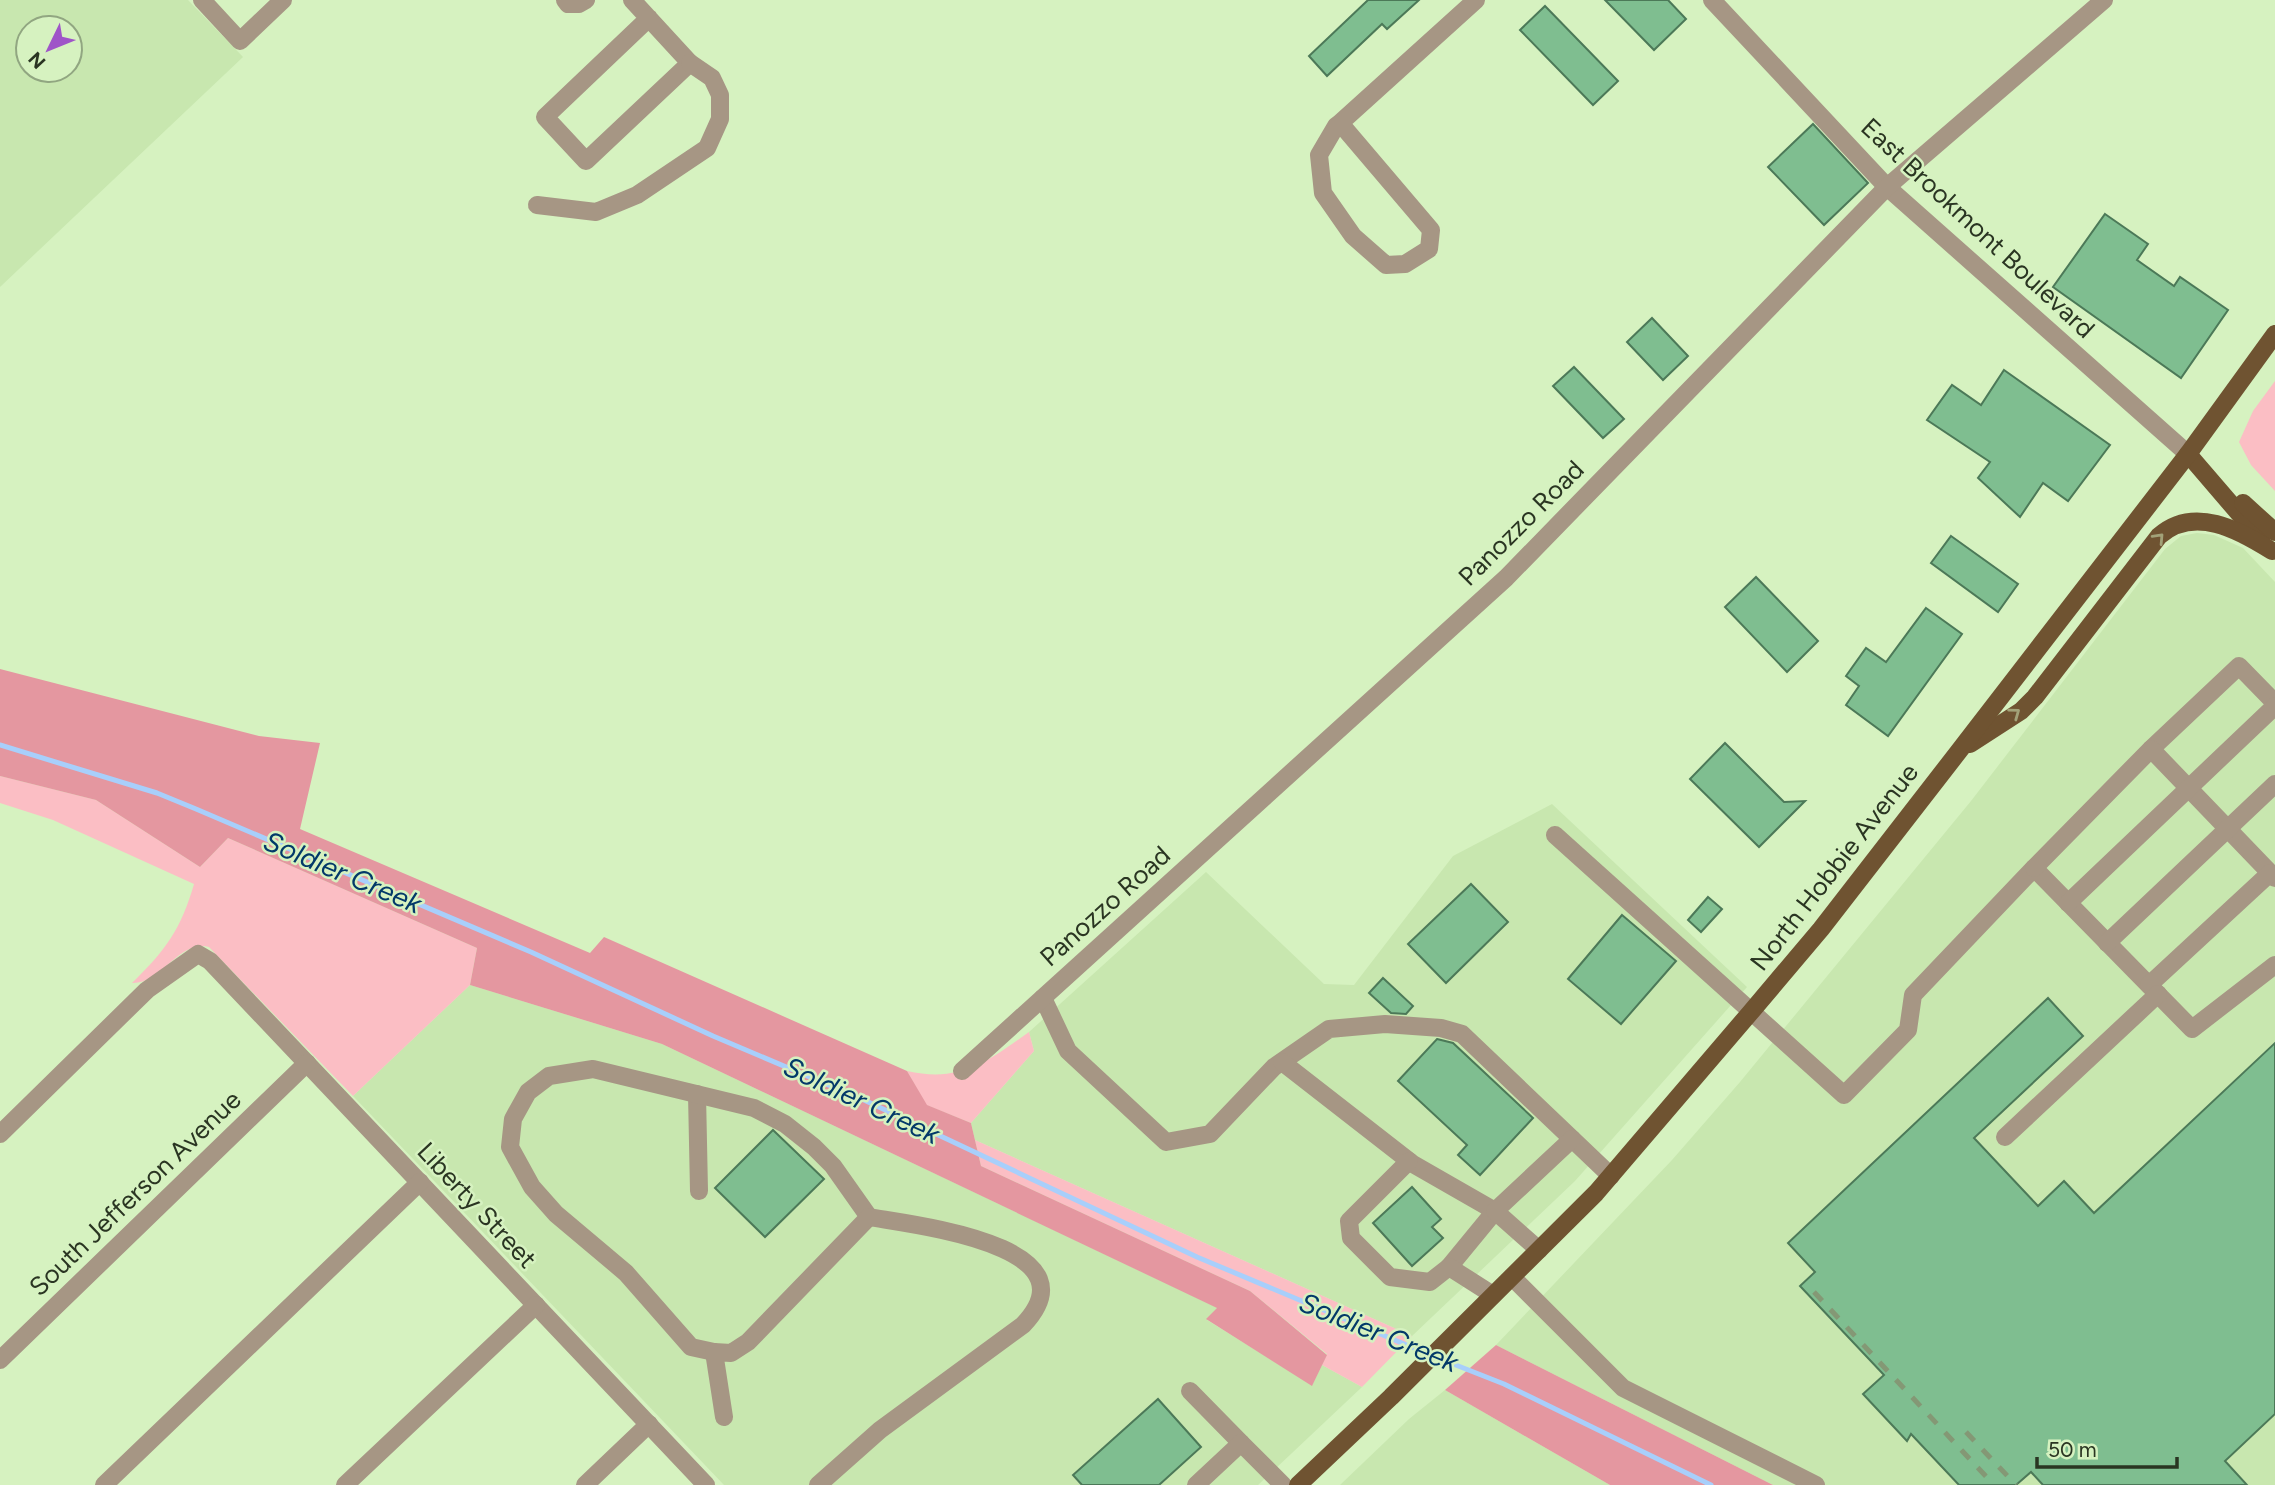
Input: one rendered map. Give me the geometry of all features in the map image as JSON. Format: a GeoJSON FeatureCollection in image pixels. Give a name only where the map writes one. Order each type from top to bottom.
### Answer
{"type":"FeatureCollection","features":[{"type":"Feature","properties":{"kind":"main road","name":"North Hobbie Avenue"},"geometry":{"type":"LineString","coordinates":[[1307,1482],[1611,1175],[1821,929],[2188,454],[2275,334]]}},
{"type":"Feature","properties":{"kind":"main road","name":"East Brookmont Boulevard"},"geometry":{"type":"LineString","coordinates":[[2188,454],[2275,532]]}},
{"type":"Feature","properties":{"kind":"main road","name":"East Brookmont Boulevard"},"geometry":{"type":"LineString","coordinates":[[2188,454],[2274,553]]}},
{"type":"Feature","properties":{"kind":"main road"},"geometry":{"type":"LineString","coordinates":[[1959,751],[2021,711],[2035,697],[2159,536],[2171,525],[2190,522],[2231,527],[2274,553]]}},
{"type":"Feature","properties":{"kind":"street"},"geometry":{"type":"LineString","coordinates":[[202,0],[240,41],[283,0]]}},
{"type":"Feature","properties":{"kind":"street"},"geometry":{"type":"LineString","coordinates":[[565,0],[568,4],[579,4],[586,0]]}},
{"type":"Feature","properties":{"kind":"street"},"geometry":{"type":"LineString","coordinates":[[537,205],[596,212],[647,189],[706,148],[720,118],[720,95],[712,78],[690,62],[632,0]]}},
{"type":"Feature","properties":{"kind":"street"},"geometry":{"type":"LineString","coordinates":[[1340,123],[1431,230],[1429,249],[1405,264],[1386,265],[1353,236],[1323,193],[1319,155],[1340,123],[1476,0]]}},
{"type":"Feature","properties":{"kind":"street","name":"East Brookmont Boulevard"},"geometry":{"type":"LineString","coordinates":[[1712,0],[1887,187],[2188,454]]}},
{"type":"Feature","properties":{"kind":"street","name":"Panozzo Road"},"geometry":{"type":"LineString","coordinates":[[962,1071],[1506,578],[1887,187],[2104,0]]}},
{"type":"Feature","properties":{"kind":"street"},"geometry":{"type":"LineString","coordinates":[[649,18],[545,117],[586,161],[690,62]]}},
{"type":"Feature","properties":{"kind":"street"},"geometry":{"type":"LineString","coordinates":[[1555,835],[1844,1095],[1908,1030],[1913,995],[2034,867],[2151,749],[2239,666],[2275,705],[2068,903]]}},
{"type":"Feature","properties":{"kind":"street"},"geometry":{"type":"LineString","coordinates":[[2005,1137],[2273,875],[2151,749]]}},
{"type":"Feature","properties":{"kind":"street"},"geometry":{"type":"LineString","coordinates":[[2108,943],[2275,784]]}},
{"type":"Feature","properties":{"kind":"street"},"geometry":{"type":"LineString","coordinates":[[2034,867],[2192,1028],[2275,965]]}},
{"type":"Feature","properties":{"kind":"street","name":"Liberty Street"},"geometry":{"type":"LineString","coordinates":[[0,1134],[147,990],[198,954],[210,961],[706,1485]]}},
{"type":"Feature","properties":{"kind":"street"},"geometry":{"type":"LineString","coordinates":[[1043,998],[1068,1051],[1166,1142],[1210,1134],[1282,1062],[1329,1029],[1385,1024],[1441,1028],[1462,1034],[1611,1175]]}},
{"type":"Feature","properties":{"kind":"street"},"geometry":{"type":"LineString","coordinates":[[1282,1062],[1409,1161],[1495,1211],[1539,1250]]}},
{"type":"Feature","properties":{"kind":"street","name":"South Jefferson Avenue"},"geometry":{"type":"LineString","coordinates":[[0,1360],[307,1063]]}},
{"type":"Feature","properties":{"kind":"street"},"geometry":{"type":"LineString","coordinates":[[818,1485],[880,1430],[1023,1325],[1035,1311],[1041,1294],[1037,1275],[1025,1261],[986,1240],[869,1217],[833,1166],[785,1124],[754,1108],[593,1069],[549,1076],[528,1092],[513,1119],[510,1147],[532,1187],[556,1214],[626,1273],[691,1347],[731,1353],[748,1342],[869,1217]]}},
{"type":"Feature","properties":{"kind":"street"},"geometry":{"type":"LineString","coordinates":[[697,1094],[699,1191]]}},
{"type":"Feature","properties":{"kind":"street"},"geometry":{"type":"LineString","coordinates":[[1409,1161],[1349,1221],[1351,1238],[1390,1277],[1430,1282],[1449,1266],[1495,1211],[1572,1139]]}},
{"type":"Feature","properties":{"kind":"street"},"geometry":{"type":"LineString","coordinates":[[104,1485],[420,1182]]}},
{"type":"Feature","properties":{"kind":"street"},"geometry":{"type":"LineString","coordinates":[[1449,1266],[1493,1295]]}},
{"type":"Feature","properties":{"kind":"street"},"geometry":{"type":"LineString","coordinates":[[1512,1277],[1623,1388],[1816,1485]]}},
{"type":"Feature","properties":{"kind":"street"},"geometry":{"type":"LineString","coordinates":[[345,1485],[536,1305]]}},
{"type":"Feature","properties":{"kind":"street"},"geometry":{"type":"LineString","coordinates":[[714,1352],[724,1417]]}},
{"type":"Feature","properties":{"kind":"street"},"geometry":{"type":"LineString","coordinates":[[1190,1391],[1283,1485]]}},
{"type":"Feature","properties":{"kind":"street"},"geometry":{"type":"LineString","coordinates":[[585,1485],[649,1424]]}},
{"type":"Feature","properties":{"kind":"street"},"geometry":{"type":"LineString","coordinates":[[1196,1485],[1241,1443]]}},
{"type":"Feature","properties":{"kind":"shaded area"},"geometry":{"type":"Polygon","coordinates":[[[0,0],[188,0],[243,57],[0,287],[0,0]]]}},
{"type":"Feature","properties":{"kind":"shaded area"},"geometry":{"type":"Polygon","coordinates":[[[2275,381],[2275,491],[2251,465],[2239,442],[2253,411],[2275,381]]]}},
{"type":"Feature","properties":{"kind":"shaded area"},"geometry":{"type":"Polygon","coordinates":[[[2197,533],[2214,535],[2243,548],[2275,582],[2275,1485],[1773,1485],[1496,1345],[1672,1160],[1740,1082],[1971,801],[2165,549],[2181,536],[2197,533]]]}},
{"type":"Feature","properties":{"kind":"shaded area"},"geometry":{"type":"Polygon","coordinates":[[[0,669],[259,736],[320,743],[300,829],[590,953],[604,937],[907,1071],[927,1105],[971,1123],[981,1166],[1250,1291],[1327,1355],[1312,1386],[1206,1319],[1217,1308],[662,1044],[470,985],[477,948],[228,838],[200,867],[96,800],[0,776],[0,669]]]}},
{"type":"Feature","properties":{"kind":"shaded area"},"geometry":{"type":"Polygon","coordinates":[[[0,776],[96,800],[200,867],[228,838],[477,948],[470,985],[353,1096],[209,947],[189,949],[152,977],[132,983],[171,938],[184,914],[194,884],[53,820],[0,803],[0,776]]]}},
{"type":"Feature","properties":{"kind":"shaded area"},"geometry":{"type":"Polygon","coordinates":[[[1552,804],[1747,987],[1575,1181],[1412,1336],[975,1140],[971,1123],[1034,1051],[1029,1032],[1206,872],[1324,984],[1354,985],[1453,856],[1552,804]]]}},
{"type":"Feature","properties":{"kind":"shaded area"},"geometry":{"type":"Polygon","coordinates":[[[470,985],[662,1044],[1218,1308],[1207,1320],[1312,1385],[1322,1365],[1362,1387],[1258,1485],[724,1485],[353,1096],[470,985]]]}},
{"type":"Feature","properties":{"kind":"shaded area"},"geometry":{"type":"Polygon","coordinates":[[[1029,1032],[1034,1051],[971,1123],[926,1105],[907,1071],[926,1074],[958,1072],[986,1061],[1029,1032]]]}},
{"type":"Feature","properties":{"kind":"shaded area"},"geometry":{"type":"Polygon","coordinates":[[[975,1140],[1412,1336],[1362,1387],[1322,1365],[1327,1354],[1250,1291],[981,1166],[975,1140]]]}},
{"type":"Feature","properties":{"kind":"shaded area"},"geometry":{"type":"Polygon","coordinates":[[[1496,1345],[1773,1485],[1610,1485],[1445,1390],[1496,1345]]]}},
{"type":"Feature","properties":{"kind":"shaded area"},"geometry":{"type":"Polygon","coordinates":[[[1445,1390],[1610,1485],[1340,1485],[1409,1419],[1445,1390]]]}},
{"type":"Feature","properties":{"kind":"building"},"geometry":{"type":"Polygon","coordinates":[[[1368,0],[1419,0],[1387,29],[1382,24],[1327,76],[1309,56],[1368,0]]]}},
{"type":"Feature","properties":{"kind":"building"},"geometry":{"type":"Polygon","coordinates":[[[1605,0],[1668,0],[1686,19],[1654,50],[1605,0]]]}},
{"type":"Feature","properties":{"kind":"building"},"geometry":{"type":"Polygon","coordinates":[[[1545,6],[1618,81],[1593,105],[1520,30],[1545,6]]]}},
{"type":"Feature","properties":{"kind":"building"},"geometry":{"type":"Polygon","coordinates":[[[1813,124],[1868,183],[1824,225],[1768,167],[1813,124]]]}},
{"type":"Feature","properties":{"kind":"building"},"geometry":{"type":"Polygon","coordinates":[[[2105,214],[2148,244],[2137,260],[2174,286],[2180,277],[2228,310],[2181,378],[2053,287],[2105,214]]]}},
{"type":"Feature","properties":{"kind":"building"},"geometry":{"type":"Polygon","coordinates":[[[1652,318],[1688,356],[1663,380],[1627,342],[1652,318]]]}},
{"type":"Feature","properties":{"kind":"building"},"geometry":{"type":"Polygon","coordinates":[[[1574,367],[1624,419],[1603,438],[1553,386],[1574,367]]]}},
{"type":"Feature","properties":{"kind":"building"},"geometry":{"type":"Polygon","coordinates":[[[2004,370],[2110,445],[2068,501],[2043,483],[2020,517],[1978,478],[1990,462],[1927,420],[1952,385],[1981,405],[2004,370]]]}},
{"type":"Feature","properties":{"kind":"building"},"geometry":{"type":"Polygon","coordinates":[[[1951,536],[2018,584],[1998,612],[1931,563],[1951,536]]]}},
{"type":"Feature","properties":{"kind":"building"},"geometry":{"type":"Polygon","coordinates":[[[1756,577],[1818,641],[1787,672],[1725,607],[1756,577]]]}},
{"type":"Feature","properties":{"kind":"building"},"geometry":{"type":"Polygon","coordinates":[[[1926,608],[1962,634],[1888,736],[1846,705],[1859,686],[1846,676],[1866,648],[1886,662],[1926,608]]]}},
{"type":"Feature","properties":{"kind":"building"},"geometry":{"type":"Polygon","coordinates":[[[1725,743],[1784,802],[1805,801],[1759,847],[1690,779],[1725,743]]]}},
{"type":"Feature","properties":{"kind":"building"},"geometry":{"type":"Polygon","coordinates":[[[1471,884],[1508,922],[1446,983],[1408,944],[1471,884]]]}},
{"type":"Feature","properties":{"kind":"building"},"geometry":{"type":"Polygon","coordinates":[[[1708,897],[1722,909],[1701,932],[1688,920],[1708,897]]]}},
{"type":"Feature","properties":{"kind":"building"},"geometry":{"type":"Polygon","coordinates":[[[1622,915],[1676,961],[1621,1024],[1568,979],[1622,915]]]}},
{"type":"Feature","properties":{"kind":"building"},"geometry":{"type":"Polygon","coordinates":[[[1383,978],[1413,1006],[1406,1014],[1391,1013],[1369,993],[1383,978]]]}},
{"type":"Feature","properties":{"kind":"building"},"geometry":{"type":"Polygon","coordinates":[[[2048,998],[2083,1036],[1974,1138],[2038,1206],[2064,1181],[2094,1213],[2275,1043],[2275,1414],[2225,1461],[2247,1485],[2043,1485],[2031,1472],[2016,1485],[1959,1485],[1911,1434],[1907,1441],[1863,1394],[1884,1375],[1800,1286],[1815,1272],[1788,1243],[2048,998]]]}},
{"type":"Feature","properties":{"kind":"building"},"geometry":{"type":"Polygon","coordinates":[[[1437,1039],[1453,1043],[1533,1118],[1480,1175],[1458,1155],[1467,1145],[1398,1081],[1437,1039]]]}},
{"type":"Feature","properties":{"kind":"building"},"geometry":{"type":"Polygon","coordinates":[[[773,1130],[824,1179],[765,1237],[715,1188],[773,1130]]]}},
{"type":"Feature","properties":{"kind":"building"},"geometry":{"type":"Polygon","coordinates":[[[1412,1187],[1441,1219],[1432,1227],[1443,1238],[1412,1266],[1373,1223],[1412,1187]]]}},
{"type":"Feature","properties":{"kind":"building"},"geometry":{"type":"Polygon","coordinates":[[[1158,1399],[1201,1447],[1159,1485],[1082,1485],[1073,1475],[1158,1399]]]}},
{"type":"Feature","properties":{"kind":"waterway","name":"Soldier Creek"},"geometry":{"type":"LineString","coordinates":[[0,745],[157,793],[196,809],[531,952],[713,1036],[864,1100],[1197,1257],[1428,1354]]}},
{"type":"Feature","properties":{"kind":"waterway","name":"Soldier Creek"},"geometry":{"type":"LineString","coordinates":[[1438,1358],[1504,1384],[1711,1485]]}},
{"type":"Feature","properties":{"kind":"railway"},"geometry":{"type":"LineString","coordinates":[[1814,1292],[1994,1485]]}},
{"type":"Feature","properties":{"kind":"railway"},"geometry":{"type":"LineString","coordinates":[[1966,1432],[2016,1485]]}}]}
